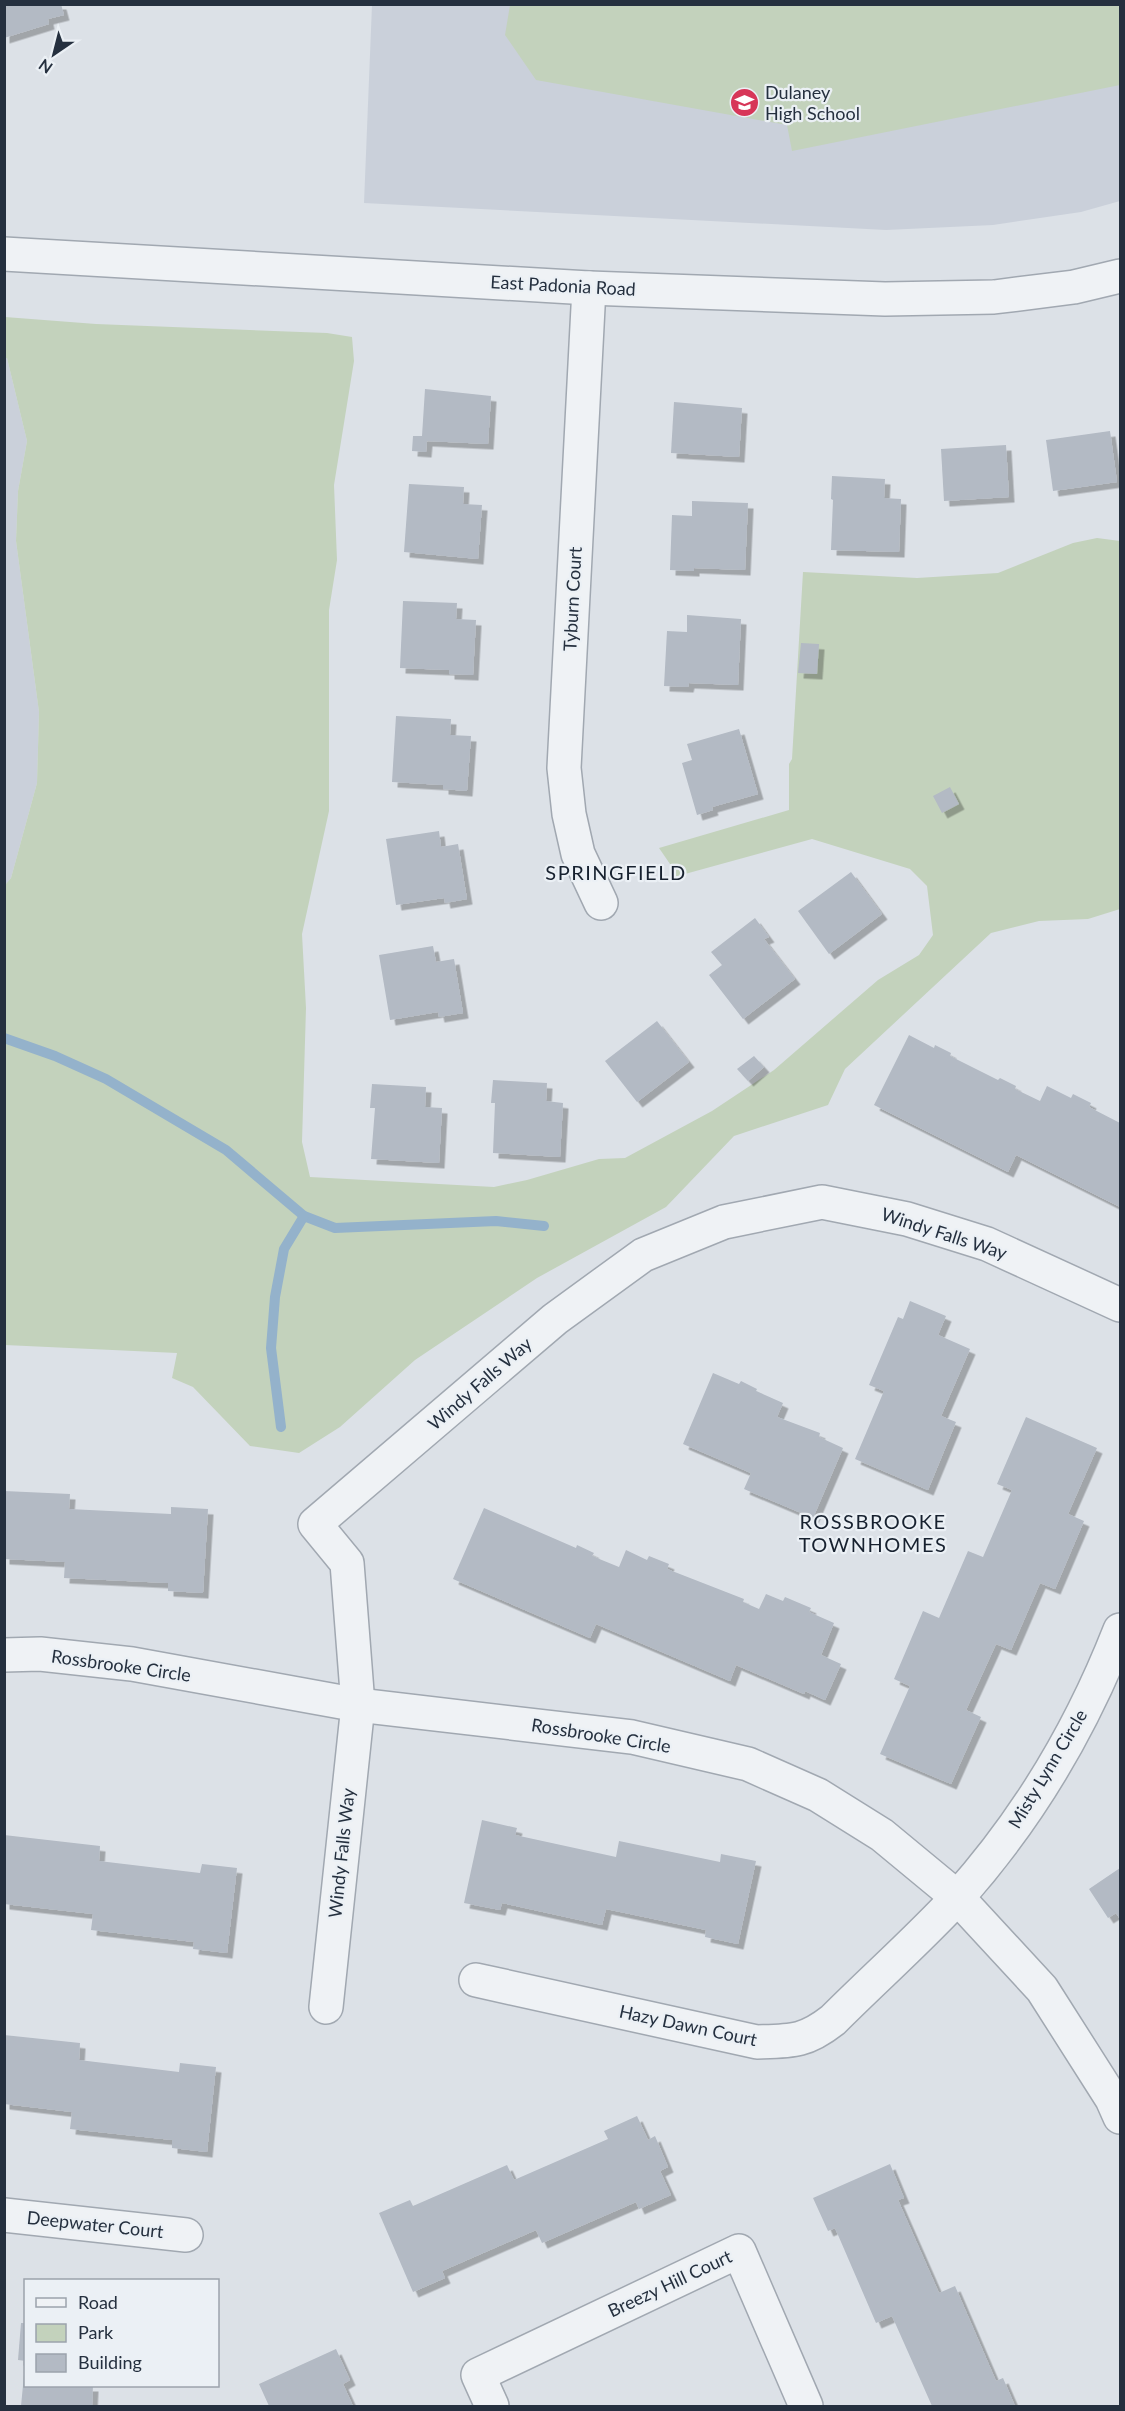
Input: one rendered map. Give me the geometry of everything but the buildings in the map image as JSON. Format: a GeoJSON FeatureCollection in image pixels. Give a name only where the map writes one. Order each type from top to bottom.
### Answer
{"type":"FeatureCollection","features":[{"type":"Feature","properties":{"kind":"street","name":"East Padonia Road"},"geometry":{"type":"LineString","coordinates":[[4,254],[589,288],[885,299],[994,297],[1074,287],[1120,276]]}},
{"type":"Feature","properties":{"kind":"street","name":"Tyburn Court"},"geometry":{"type":"LineString","coordinates":[[589,288],[564,768],[569,814],[578,854],[601,903]]}},
{"type":"Feature","properties":{"kind":"street","name":"Windy Falls Way"},"geometry":{"type":"LineString","coordinates":[[326,2007],[358,1705],[347,1563],[315,1524],[555,1319],[643,1255],[724,1222],[822,1202],[907,1219],[987,1244],[1120,1305]]}},
{"type":"Feature","properties":{"kind":"street","name":"Misty Lynn Circle"},"geometry":{"type":"LineString","coordinates":[[957,1898],[1017,1824],[1064,1748],[1102,1676],[1120,1630]]}},
{"type":"Feature","properties":{"kind":"street","name":"Rossbrooke Circle"},"geometry":{"type":"LineString","coordinates":[[4,1655],[40,1654],[132,1664],[358,1705],[632,1737],[748,1764],[818,1795],[882,1835],[957,1898],[1042,1989],[1112,2099],[1120,2117]]}},
{"type":"Feature","properties":{"kind":"street","name":"Hazy Dawn Court"},"geometry":{"type":"LineString","coordinates":[[476,1980],[757,2042],[788,2041],[814,2034],[833,2020],[957,1898]]}},
{"type":"Feature","properties":{"kind":"street","name":"Deepwater Court"},"geometry":{"type":"LineString","coordinates":[[4,2215],[186,2235]]}},
{"type":"Feature","properties":{"kind":"street","name":"Breezy Hill Court"},"geometry":{"type":"LineString","coordinates":[[492,2406],[478,2375],[739,2251],[806,2406]]}},
{"type":"Feature","properties":{"kind":"shaded area","name":"Dulaney High School"},"geometry":{"type":"Polygon","coordinates":[[[372,5],[1120,5],[1120,201],[1081,212],[993,225],[886,230],[364,203],[372,5]]]}},
{"type":"Feature","properties":{"kind":"shaded area"},"geometry":{"type":"Polygon","coordinates":[[[5,358],[7,358],[27,441],[18,491],[16,541],[39,712],[37,783],[11,878],[5,885],[5,358]]]}},
{"type":"Feature","properties":{"kind":"green space"},"geometry":{"type":"Polygon","coordinates":[[[510,5],[1120,5],[1120,85],[792,151],[787,125],[536,80],[505,35],[510,5]]]}},
{"type":"Feature","properties":{"kind":"green space"},"geometry":{"type":"Polygon","coordinates":[[[5,317],[96,324],[327,333],[352,337],[354,361],[334,485],[337,560],[329,610],[329,811],[302,934],[306,1008],[302,1142],[310,1177],[494,1187],[599,1159],[625,1158],[712,1111],[774,1070],[878,980],[919,955],[933,935],[927,886],[910,869],[812,839],[674,877],[670,864],[659,848],[789,810],[789,764],[792,759],[803,572],[917,578],[998,573],[1073,543],[1097,538],[1120,541],[1120,909],[1088,919],[1039,921],[991,933],[845,1069],[828,1105],[734,1136],[666,1207],[537,1278],[415,1360],[340,1427],[299,1453],[250,1446],[193,1387],[172,1378],[177,1353],[5,1345],[5,885],[11,878],[37,783],[39,712],[16,541],[18,491],[27,441],[7,358],[5,358],[5,317]]]}},
{"type":"Feature","properties":{"kind":"waterway"},"geometry":{"type":"LineString","coordinates":[[4,1038],[55,1056],[106,1079],[226,1150],[304,1216],[335,1228],[496,1221],[544,1226]]}},
{"type":"Feature","properties":{"kind":"waterway"},"geometry":{"type":"LineString","coordinates":[[281,1427],[271,1348],[275,1297],[284,1249],[304,1216]]}},
{"type":"Feature","properties":{"kind":"place","name":"Dulaney High School"},"geometry":{"type":"Point","coordinates":[744,103]}},
{"type":"Feature","properties":{"kind":"district","name":"SPRINGFIELD"},"geometry":{"type":"Point","coordinates":[616,873]}},
{"type":"Feature","properties":{"kind":"district","name":"ROSSBROOKE TOWNHOMES"},"geometry":{"type":"Point","coordinates":[873,1534]}}]}
